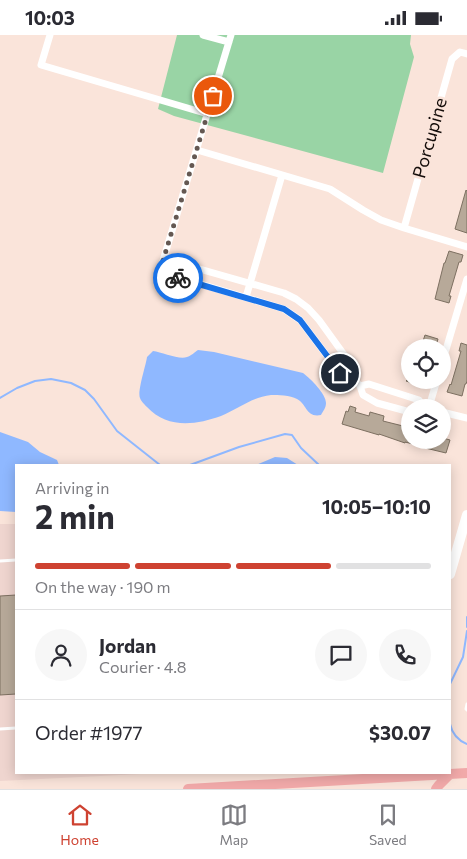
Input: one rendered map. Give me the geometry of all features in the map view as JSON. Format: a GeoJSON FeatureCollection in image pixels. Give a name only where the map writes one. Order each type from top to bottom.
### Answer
{"type":"FeatureCollection","features":[{"type":"Feature","properties":{"kind":"main road"},"geometry":{"type":"LineString","coordinates":[[451,572],[464,539],[467,515]]}},
{"type":"Feature","properties":{"kind":"main road"},"geometry":{"type":"LineString","coordinates":[[451,774],[467,773]]}},
{"type":"Feature","properties":{"kind":"main road"},"geometry":{"type":"LineString","coordinates":[[188,789],[394,779],[450,774]]}},
{"type":"Feature","properties":{"kind":"main road"},"geometry":{"type":"LineString","coordinates":[[436,789],[450,774]]}},
{"type":"Feature","properties":{"kind":"main road"},"geometry":{"type":"LineString","coordinates":[[260,789],[275,784]]}},
{"type":"Feature","properties":{"kind":"street"},"geometry":{"type":"LineString","coordinates":[[50,35],[41,65],[208,114]]}},
{"type":"Feature","properties":{"kind":"street"},"geometry":{"type":"LineString","coordinates":[[203,35],[230,39],[162,264],[172,267],[182,264],[284,293],[296,299],[319,320],[353,367],[352,377]]}},
{"type":"Feature","properties":{"kind":"street","name":"Porcupine"},"geometry":{"type":"LineString","coordinates":[[404,228],[452,59],[464,53]]}},
{"type":"Feature","properties":{"kind":"street"},"geometry":{"type":"LineString","coordinates":[[197,150],[330,189],[375,217],[467,247]]}},
{"type":"Feature","properties":{"kind":"street"},"geometry":{"type":"LineString","coordinates":[[246,297],[282,175]]}},
{"type":"Feature","properties":{"kind":"street"},"geometry":{"type":"LineString","coordinates":[[172,267],[177,277],[284,309],[300,320],[340,373],[352,377],[360,386],[363,395],[377,403],[401,410]]}},
{"type":"Feature","properties":{"kind":"street"},"geometry":{"type":"LineString","coordinates":[[449,339],[467,279]]}},
{"type":"Feature","properties":{"kind":"street"},"geometry":{"type":"LineString","coordinates":[[360,386],[369,384],[416,399]]}},
{"type":"Feature","properties":{"kind":"street"},"geometry":{"type":"LineString","coordinates":[[451,414],[467,418]]}},
{"type":"Feature","properties":{"kind":"lane"},"geometry":{"type":"LineString","coordinates":[[0,561],[15,560]]}},
{"type":"Feature","properties":{"kind":"lane"},"geometry":{"type":"LineString","coordinates":[[467,704],[467,710]]}},
{"type":"Feature","properties":{"kind":"lane"},"geometry":{"type":"LineString","coordinates":[[0,729],[15,728]]}},
{"type":"Feature","properties":{"kind":"shaded area"},"geometry":{"type":"Polygon","coordinates":[[[0,524],[15,524],[15,774],[141,774],[0,781],[0,524]]]}},
{"type":"Feature","properties":{"kind":"green space"},"geometry":{"type":"Polygon","coordinates":[[[177,35],[411,35],[410,44],[414,57],[383,173],[174,116],[158,109],[177,35]]]}},
{"type":"Feature","properties":{"kind":"water"},"geometry":{"type":"Polygon","coordinates":[[[198,350],[303,373],[324,395],[325,408],[321,415],[316,415],[309,413],[300,401],[294,398],[284,395],[271,395],[258,398],[221,416],[202,421],[182,423],[163,419],[142,402],[139,395],[147,357],[153,351],[184,358],[198,350]]]}},
{"type":"Feature","properties":{"kind":"water"},"geometry":{"type":"Polygon","coordinates":[[[0,432],[28,442],[40,452],[57,460],[59,464],[15,464],[15,512],[0,511],[0,432]]]}},
{"type":"Feature","properties":{"kind":"water"},"geometry":{"type":"Polygon","coordinates":[[[275,457],[287,458],[296,464],[258,464],[275,457]]]}},
{"type":"Feature","properties":{"kind":"building"},"geometry":{"type":"Polygon","coordinates":[[[467,191],[467,233],[455,229],[467,191]]]}},
{"type":"Feature","properties":{"kind":"building"},"geometry":{"type":"Polygon","coordinates":[[[449,251],[463,255],[461,262],[459,262],[449,296],[451,296],[449,303],[435,299],[449,251]]]}},
{"type":"Feature","properties":{"kind":"building"},"geometry":{"type":"Polygon","coordinates":[[[425,335],[438,339],[424,339],[425,335]]]}},
{"type":"Feature","properties":{"kind":"building"},"geometry":{"type":"Polygon","coordinates":[[[461,343],[467,345],[467,381],[462,396],[447,392],[448,389],[451,389],[461,351],[459,351],[461,343]]]}},
{"type":"Feature","properties":{"kind":"building"},"geometry":{"type":"Polygon","coordinates":[[[350,406],[356,408],[355,412],[369,416],[370,412],[384,416],[383,421],[401,426],[401,442],[342,424],[346,411],[348,412],[350,406]]]}},
{"type":"Feature","properties":{"kind":"building"},"geometry":{"type":"Polygon","coordinates":[[[429,449],[447,449],[446,453],[429,449]]]}},
{"type":"Feature","properties":{"kind":"building"},"geometry":{"type":"Polygon","coordinates":[[[15,595],[15,694],[0,695],[0,596],[15,595]]]}},
{"type":"Feature","properties":{"kind":"waterway"},"geometry":{"type":"LineString","coordinates":[[0,398],[17,388],[35,381],[51,379],[71,383],[85,390],[94,399],[117,431],[159,464]]}},
{"type":"Feature","properties":{"kind":"waterway"},"geometry":{"type":"LineString","coordinates":[[193,464],[239,447],[285,434],[292,435],[301,448],[318,464]]}},
{"type":"Feature","properties":{"kind":"waterway"},"geometry":{"type":"LineString","coordinates":[[467,617],[467,627]]}},
{"type":"Feature","properties":{"kind":"waterway"},"geometry":{"type":"LineString","coordinates":[[451,682],[463,657],[467,631]]}},
{"type":"Feature","properties":{"kind":"waterway"},"geometry":{"type":"LineString","coordinates":[[451,727],[456,736],[467,744]]}},
{"type":"Feature","properties":{"kind":"way so far"},"geometry":{"type":"LineString","coordinates":[[178,278],[172,267],[162,264],[213,96]]}},
{"type":"Feature","properties":{"kind":"route"},"geometry":{"type":"LineString","coordinates":[[178,278],[284,309],[300,320],[340,373]]}}]}
